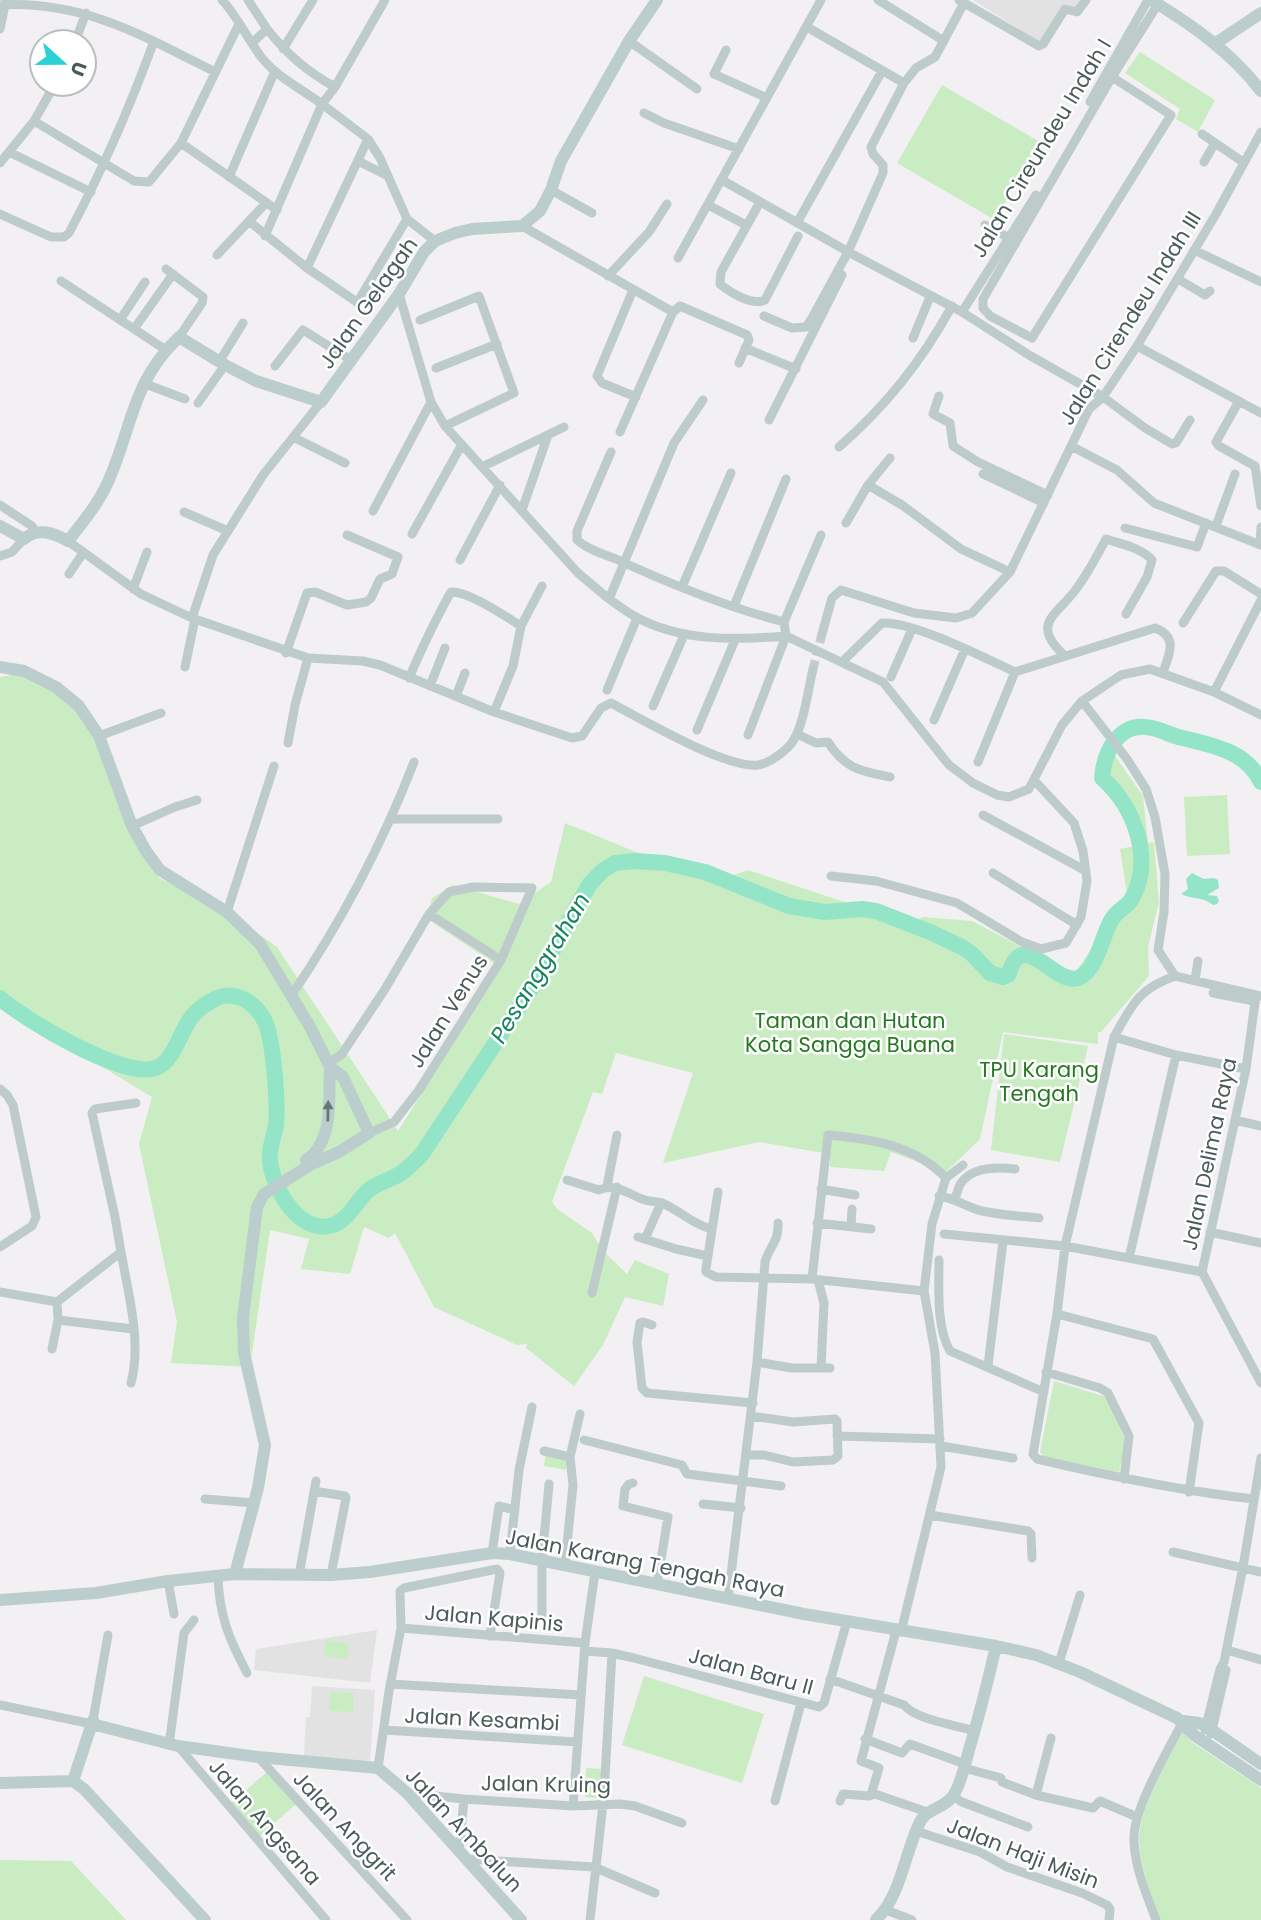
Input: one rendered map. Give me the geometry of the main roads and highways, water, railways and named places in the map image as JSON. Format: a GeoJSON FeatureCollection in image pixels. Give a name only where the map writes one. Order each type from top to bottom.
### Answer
{"type":"FeatureCollection","features":[{"type":"Feature","properties":{"kind":"waterway","name":"Pesanggrahan"},"geometry":{"type":"LineString","coordinates":[[0,998],[76,1046],[122,1065],[141,1069],[156,1068],[163,1064],[190,1019],[205,1005],[226,996],[247,1001],[257,1009],[266,1023],[272,1051],[276,1125],[270,1157],[276,1184],[290,1208],[299,1217],[321,1227],[333,1225],[344,1219],[370,1189],[401,1173],[422,1154],[533,986],[589,885],[602,871],[615,863],[665,863],[705,872],[789,906],[825,912],[862,909],[876,911],[962,947],[990,973],[1003,977],[1008,975],[1015,960],[1022,955],[1030,956],[1065,977],[1074,979],[1088,971],[1112,919],[1131,900],[1141,868],[1141,851],[1132,818],[1102,778],[1106,758],[1115,740],[1131,729],[1156,729],[1228,751],[1247,763],[1261,782]]}},
{"type":"Feature","properties":{"kind":"tunnel"},"geometry":{"type":"LineString","coordinates":[[813,669],[822,634]]}},
{"type":"Feature","properties":{"kind":"park label","name":"Taman dan Hutan Kota Sangga Buana"},"geometry":{"type":"Point","coordinates":[850,1032]}},
{"type":"Feature","properties":{"kind":"park label","name":"TPU Karang Tengah"},"geometry":{"type":"Point","coordinates":[1039,1081]}}]}
